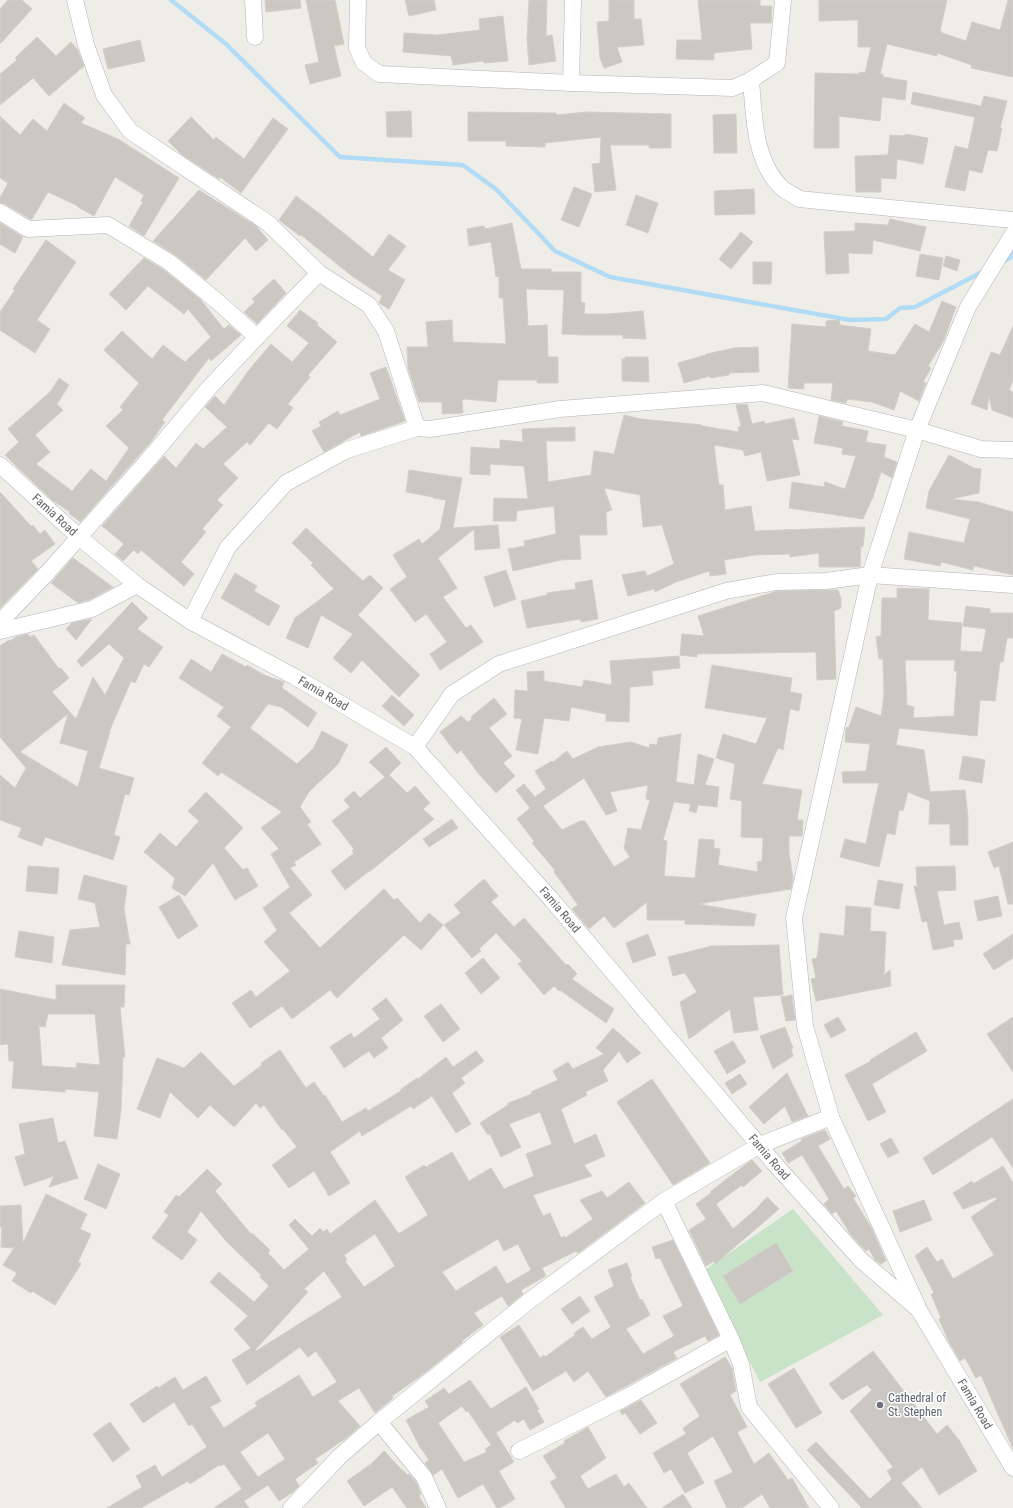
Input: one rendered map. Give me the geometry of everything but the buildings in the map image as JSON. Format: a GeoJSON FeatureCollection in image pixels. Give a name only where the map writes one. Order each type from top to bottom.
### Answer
{"type":"FeatureCollection","features":[{"type":"Feature","properties":{"kind":"street"},"geometry":{"type":"LineString","coordinates":[[75,0],[86,45],[104,95],[130,131],[268,223],[319,273],[369,305],[386,331],[417,428]]}},
{"type":"Feature","properties":{"kind":"street"},"geometry":{"type":"LineString","coordinates":[[253,0],[255,37]]}},
{"type":"Feature","properties":{"kind":"street"},"geometry":{"type":"LineString","coordinates":[[358,0],[357,48],[364,62],[378,74],[571,83],[733,88],[751,80],[777,64],[783,0]]}},
{"type":"Feature","properties":{"kind":"street"},"geometry":{"type":"LineString","coordinates":[[571,83],[573,0]]}},
{"type":"Feature","properties":{"kind":"street"},"geometry":{"type":"LineString","coordinates":[[751,80],[757,142],[769,171],[781,188],[799,199],[1013,220]]}},
{"type":"Feature","properties":{"kind":"street"},"geometry":{"type":"LineString","coordinates":[[0,212],[28,229],[108,225],[169,262],[218,302],[256,337]]}},
{"type":"Feature","properties":{"kind":"street"},"geometry":{"type":"LineString","coordinates":[[919,1310],[831,1117],[805,1026],[794,918],[870,575],[917,430],[968,307],[1013,234]]}},
{"type":"Feature","properties":{"kind":"street"},"geometry":{"type":"LineString","coordinates":[[0,622],[80,537],[208,389],[256,337],[319,273]]}},
{"type":"Feature","properties":{"kind":"street"},"geometry":{"type":"LineString","coordinates":[[190,621],[228,547],[286,483],[348,450],[417,428],[430,428],[560,409],[763,393],[917,430],[981,449],[1013,450]]}},
{"type":"Feature","properties":{"kind":"street","name":"Famia Road"},"geometry":{"type":"LineString","coordinates":[[0,465],[80,537],[138,585],[190,621],[295,677],[416,747],[551,899],[760,1145],[861,1260],[919,1310],[1013,1468]]}},
{"type":"Feature","properties":{"kind":"street"},"geometry":{"type":"LineString","coordinates":[[416,747],[452,694],[499,664],[726,591],[776,582],[826,581],[870,575],[1013,585]]}},
{"type":"Feature","properties":{"kind":"street"},"geometry":{"type":"LineString","coordinates":[[0,631],[92,609],[138,585]]}},
{"type":"Feature","properties":{"kind":"street"},"geometry":{"type":"LineString","coordinates":[[291,1508],[339,1457],[379,1422],[529,1301],[664,1202],[760,1145],[831,1117]]}},
{"type":"Feature","properties":{"kind":"street"},"geometry":{"type":"LineString","coordinates":[[664,1202],[731,1339],[741,1364],[749,1407],[831,1508]]}},
{"type":"Feature","properties":{"kind":"street"},"geometry":{"type":"LineString","coordinates":[[518,1451],[625,1398],[731,1339]]}},
{"type":"Feature","properties":{"kind":"street"},"geometry":{"type":"LineString","coordinates":[[379,1422],[424,1477],[438,1508]]}},
{"type":"Feature","properties":{"kind":"green space"},"geometry":{"type":"Polygon","coordinates":[[[793,1209],[883,1315],[760,1382],[708,1280],[705,1270],[793,1209]]]}},
{"type":"Feature","properties":{"kind":"waterway"},"geometry":{"type":"LineString","coordinates":[[171,0],[226,44],[340,157],[463,165],[497,190],[555,251],[610,277],[850,320],[886,319],[900,308],[915,307],[984,271]]}},
{"type":"Feature","properties":{"kind":"waterway"},"geometry":{"type":"LineString","coordinates":[[1002,262],[1010,258],[1013,254]]}},
{"type":"Feature","properties":{"kind":"place","name":"Cathedral of St. Stephen"},"geometry":{"type":"Point","coordinates":[880,1405]}}]}
